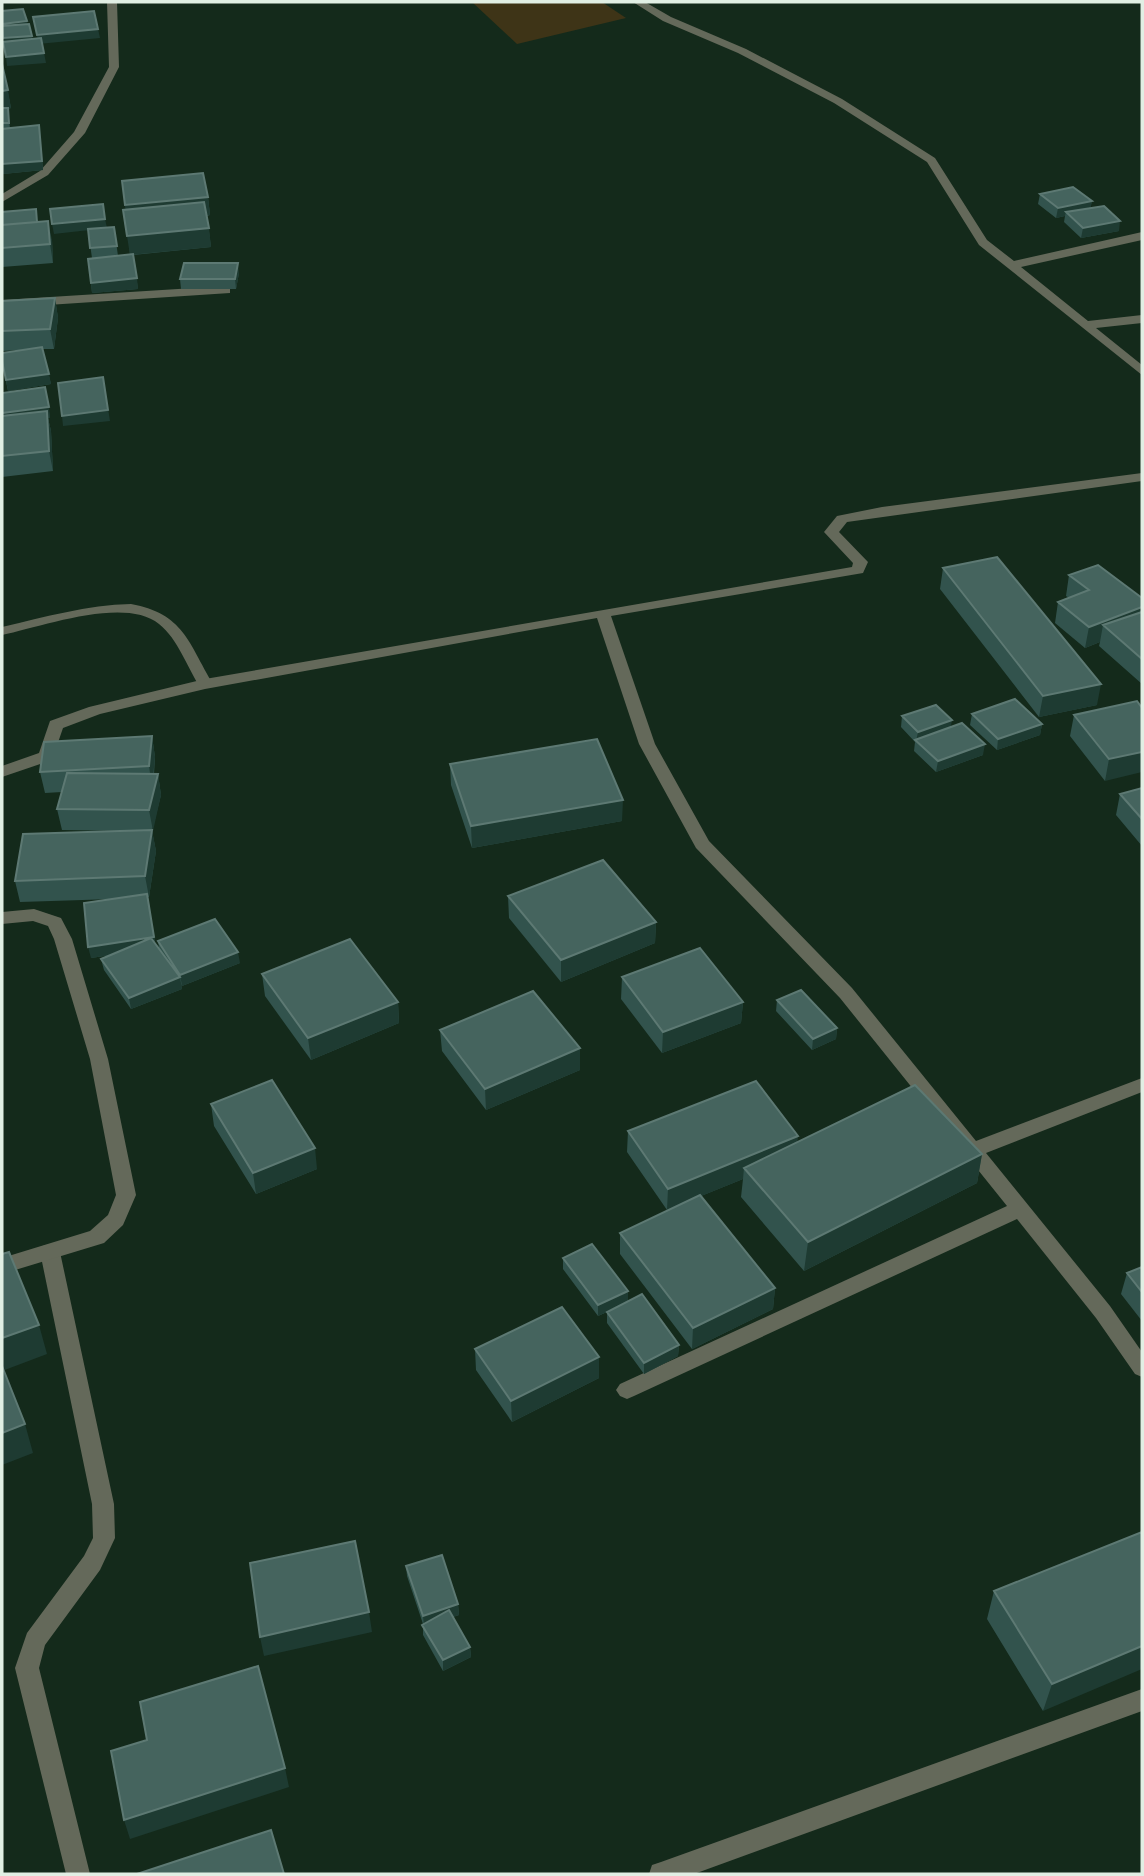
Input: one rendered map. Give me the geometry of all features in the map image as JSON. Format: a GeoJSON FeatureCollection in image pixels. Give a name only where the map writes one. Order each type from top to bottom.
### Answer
{"type":"FeatureCollection","features":[{"type":"Feature","properties":{"kind":"street"},"geometry":{"type":"LineString","coordinates":[[2,199],[44,173],[79,133],[114,67],[112,2]]}},
{"type":"Feature","properties":{"kind":"street"},"geometry":{"type":"LineString","coordinates":[[638,2],[667,19],[742,51],[838,101],[931,160],[983,242],[1142,372]]}},
{"type":"Feature","properties":{"kind":"street"},"geometry":{"type":"LineString","coordinates":[[1012,265],[1142,236]]}},
{"type":"Feature","properties":{"kind":"street"},"geometry":{"type":"LineString","coordinates":[[2,304],[226,290]]}},
{"type":"Feature","properties":{"kind":"street"},"geometry":{"type":"LineString","coordinates":[[1085,325],[1142,319]]}},
{"type":"Feature","properties":{"kind":"street"},"geometry":{"type":"LineString","coordinates":[[2,772],[46,756],[56,725],[66,718],[205,684],[858,570],[861,562],[831,532],[842,519],[882,511],[1142,477]]}},
{"type":"Feature","properties":{"kind":"street"},"geometry":{"type":"LineString","coordinates":[[2,631],[125,606],[150,610],[166,621],[205,684]]}},
{"type":"Feature","properties":{"kind":"street"},"geometry":{"type":"LineString","coordinates":[[603,613],[647,744],[702,844],[846,993],[1103,1312],[1142,1368]]}},
{"type":"Feature","properties":{"kind":"street"},"geometry":{"type":"LineString","coordinates":[[2,918],[34,915],[55,922],[63,939],[99,1059],[126,1195],[116,1220],[97,1237],[2,1266]]}},
{"type":"Feature","properties":{"kind":"street"},"geometry":{"type":"LineString","coordinates":[[972,1150],[1142,1086]]}},
{"type":"Feature","properties":{"kind":"street"},"geometry":{"type":"LineString","coordinates":[[627,1390],[1020,1209]]}},
{"type":"Feature","properties":{"kind":"street"},"geometry":{"type":"LineString","coordinates":[[50,1252],[103,1504],[104,1538],[92,1563],[35,1640],[27,1668],[78,1874]]}},
{"type":"Feature","properties":{"kind":"street"},"geometry":{"type":"LineString","coordinates":[[662,1874],[1142,1700]]}},
{"type":"Feature","properties":{"kind":"shaded area"},"geometry":{"type":"Polygon","coordinates":[[[472,2],[602,2],[626,18],[517,44],[472,2]]]}},
{"type":"Feature","properties":{"kind":"building"},"geometry":{"type":"Polygon","coordinates":[[[23,9],[27,21],[2,24],[2,11],[23,9]]]}},
{"type":"Feature","properties":{"kind":"building"},"geometry":{"type":"Polygon","coordinates":[[[94,11],[98,29],[37,35],[33,17],[94,11]]]}},
{"type":"Feature","properties":{"kind":"building"},"geometry":{"type":"Polygon","coordinates":[[[29,24],[32,36],[3,38],[2,26],[29,24]]]}},
{"type":"Feature","properties":{"kind":"building"},"geometry":{"type":"Polygon","coordinates":[[[41,38],[44,53],[6,57],[3,42],[41,38]]]}},
{"type":"Feature","properties":{"kind":"building"},"geometry":{"type":"Polygon","coordinates":[[[2,64],[8,90],[2,91],[2,64]]]}},
{"type":"Feature","properties":{"kind":"building"},"geometry":{"type":"Polygon","coordinates":[[[2,108],[8,108],[9,123],[2,123],[2,108]]]}},
{"type":"Feature","properties":{"kind":"building"},"geometry":{"type":"Polygon","coordinates":[[[39,125],[42,161],[2,164],[2,129],[39,125]]]}},
{"type":"Feature","properties":{"kind":"building"},"geometry":{"type":"Polygon","coordinates":[[[203,173],[208,197],[125,205],[122,181],[203,173]]]}},
{"type":"Feature","properties":{"kind":"building"},"geometry":{"type":"Polygon","coordinates":[[[1073,187],[1092,201],[1058,208],[1040,194],[1073,187]]]}},
{"type":"Feature","properties":{"kind":"building"},"geometry":{"type":"Polygon","coordinates":[[[204,202],[209,228],[127,236],[123,210],[204,202]]]}},
{"type":"Feature","properties":{"kind":"building"},"geometry":{"type":"Polygon","coordinates":[[[103,204],[105,219],[52,224],[50,209],[103,204]]]}},
{"type":"Feature","properties":{"kind":"building"},"geometry":{"type":"Polygon","coordinates":[[[1104,206],[1120,221],[1083,228],[1066,212],[1104,206]]]}},
{"type":"Feature","properties":{"kind":"building"},"geometry":{"type":"Polygon","coordinates":[[[36,209],[37,222],[2,225],[2,212],[36,209]]]}},
{"type":"Feature","properties":{"kind":"building"},"geometry":{"type":"Polygon","coordinates":[[[48,221],[50,244],[2,248],[2,225],[48,221]]]}},
{"type":"Feature","properties":{"kind":"building"},"geometry":{"type":"Polygon","coordinates":[[[114,227],[117,246],[90,248],[88,229],[114,227]]]}},
{"type":"Feature","properties":{"kind":"building"},"geometry":{"type":"Polygon","coordinates":[[[133,254],[137,278],[91,283],[88,259],[133,254]]]}},
{"type":"Feature","properties":{"kind":"building"},"geometry":{"type":"Polygon","coordinates":[[[184,263],[238,263],[235,279],[180,279],[184,263]]]}},
{"type":"Feature","properties":{"kind":"building"},"geometry":{"type":"Polygon","coordinates":[[[55,298],[50,329],[2,331],[2,301],[55,298]]]}},
{"type":"Feature","properties":{"kind":"building"},"geometry":{"type":"Polygon","coordinates":[[[42,347],[49,374],[6,380],[2,353],[42,347]]]}},
{"type":"Feature","properties":{"kind":"building"},"geometry":{"type":"Polygon","coordinates":[[[103,377],[108,410],[62,416],[58,383],[103,377]]]}},
{"type":"Feature","properties":{"kind":"building"},"geometry":{"type":"Polygon","coordinates":[[[45,387],[49,407],[2,413],[2,393],[45,387]]]}},
{"type":"Feature","properties":{"kind":"building"},"geometry":{"type":"Polygon","coordinates":[[[47,411],[49,451],[2,456],[2,416],[47,411]]]}},
{"type":"Feature","properties":{"kind":"building"},"geometry":{"type":"Polygon","coordinates":[[[997,557],[1101,684],[1043,696],[943,568],[997,557]]]}},
{"type":"Feature","properties":{"kind":"building"},"geometry":{"type":"Polygon","coordinates":[[[1098,565],[1142,598],[1142,607],[1089,627],[1058,602],[1089,590],[1069,575],[1098,565]]]}},
{"type":"Feature","properties":{"kind":"building"},"geometry":{"type":"Polygon","coordinates":[[[1142,612],[1142,659],[1103,625],[1142,612]]]}},
{"type":"Feature","properties":{"kind":"building"},"geometry":{"type":"Polygon","coordinates":[[[1015,699],[1042,724],[998,739],[972,714],[1015,699]]]}},
{"type":"Feature","properties":{"kind":"building"},"geometry":{"type":"Polygon","coordinates":[[[1137,701],[1142,708],[1142,752],[1109,759],[1074,715],[1137,701]]]}},
{"type":"Feature","properties":{"kind":"building"},"geometry":{"type":"Polygon","coordinates":[[[936,705],[952,720],[918,732],[902,716],[936,705]]]}},
{"type":"Feature","properties":{"kind":"building"},"geometry":{"type":"Polygon","coordinates":[[[962,723],[985,744],[938,761],[915,740],[962,723]]]}},
{"type":"Feature","properties":{"kind":"building"},"geometry":{"type":"Polygon","coordinates":[[[152,736],[149,766],[40,772],[44,742],[152,736]]]}},
{"type":"Feature","properties":{"kind":"building"},"geometry":{"type":"Polygon","coordinates":[[[597,739],[623,800],[471,826],[450,764],[597,739]]]}},
{"type":"Feature","properties":{"kind":"building"},"geometry":{"type":"Polygon","coordinates":[[[67,773],[158,774],[149,810],[57,809],[67,773]]]}},
{"type":"Feature","properties":{"kind":"building"},"geometry":{"type":"Polygon","coordinates":[[[1142,788],[1142,819],[1120,794],[1142,788]]]}},
{"type":"Feature","properties":{"kind":"building"},"geometry":{"type":"Polygon","coordinates":[[[152,830],[145,876],[15,881],[23,834],[152,830]]]}},
{"type":"Feature","properties":{"kind":"building"},"geometry":{"type":"Polygon","coordinates":[[[603,860],[656,922],[561,960],[508,896],[603,860]]]}},
{"type":"Feature","properties":{"kind":"building"},"geometry":{"type":"Polygon","coordinates":[[[147,894],[154,937],[88,947],[84,903],[147,894]]]}},
{"type":"Feature","properties":{"kind":"building"},"geometry":{"type":"Polygon","coordinates":[[[215,919],[238,952],[180,975],[158,941],[215,919]]]}},
{"type":"Feature","properties":{"kind":"building"},"geometry":{"type":"Polygon","coordinates":[[[151,938],[180,977],[129,998],[101,959],[151,938]]]}},
{"type":"Feature","properties":{"kind":"building"},"geometry":{"type":"Polygon","coordinates":[[[350,939],[398,1002],[308,1038],[262,974],[350,939]]]}},
{"type":"Feature","properties":{"kind":"building"},"geometry":{"type":"Polygon","coordinates":[[[700,948],[743,1002],[663,1032],[622,977],[700,948]]]}},
{"type":"Feature","properties":{"kind":"building"},"geometry":{"type":"Polygon","coordinates":[[[801,990],[837,1028],[813,1039],[777,1000],[801,990]]]}},
{"type":"Feature","properties":{"kind":"building"},"geometry":{"type":"Polygon","coordinates":[[[533,991],[580,1048],[485,1089],[440,1030],[533,991]]]}},
{"type":"Feature","properties":{"kind":"building"},"geometry":{"type":"Polygon","coordinates":[[[272,1080],[315,1148],[253,1173],[211,1104],[272,1080]]]}},
{"type":"Feature","properties":{"kind":"building"},"geometry":{"type":"Polygon","coordinates":[[[756,1081],[798,1136],[668,1189],[628,1131],[756,1081]]]}},
{"type":"Feature","properties":{"kind":"building"},"geometry":{"type":"Polygon","coordinates":[[[915,1085],[982,1154],[808,1242],[744,1168],[915,1085]]]}},
{"type":"Feature","properties":{"kind":"building"},"geometry":{"type":"Polygon","coordinates":[[[700,1195],[775,1288],[693,1328],[620,1233],[700,1195]]]}},
{"type":"Feature","properties":{"kind":"building"},"geometry":{"type":"Polygon","coordinates":[[[592,1244],[628,1291],[598,1305],[563,1258],[592,1244]]]}},
{"type":"Feature","properties":{"kind":"building"},"geometry":{"type":"Polygon","coordinates":[[[9,1252],[39,1325],[2,1338],[2,1254],[9,1252]]]}},
{"type":"Feature","properties":{"kind":"building"},"geometry":{"type":"Polygon","coordinates":[[[1142,1267],[1142,1292],[1127,1273],[1142,1267]]]}},
{"type":"Feature","properties":{"kind":"building"},"geometry":{"type":"Polygon","coordinates":[[[642,1294],[679,1345],[644,1363],[607,1312],[642,1294]]]}},
{"type":"Feature","properties":{"kind":"building"},"geometry":{"type":"Polygon","coordinates":[[[562,1307],[599,1357],[511,1401],[475,1349],[562,1307]]]}},
{"type":"Feature","properties":{"kind":"building"},"geometry":{"type":"Polygon","coordinates":[[[2,1366],[25,1424],[2,1433],[2,1366]]]}},
{"type":"Feature","properties":{"kind":"building"},"geometry":{"type":"Polygon","coordinates":[[[1142,1532],[1142,1646],[1052,1684],[994,1591],[1142,1532]]]}},
{"type":"Feature","properties":{"kind":"building"},"geometry":{"type":"Polygon","coordinates":[[[355,1541],[369,1612],[260,1637],[250,1563],[355,1541]]]}},
{"type":"Feature","properties":{"kind":"building"},"geometry":{"type":"Polygon","coordinates":[[[442,1555],[458,1604],[423,1616],[406,1566],[442,1555]]]}},
{"type":"Feature","properties":{"kind":"building"},"geometry":{"type":"Polygon","coordinates":[[[449,1610],[470,1647],[443,1660],[422,1625],[449,1610]]]}},
{"type":"Feature","properties":{"kind":"building"},"geometry":{"type":"Polygon","coordinates":[[[258,1666],[285,1768],[124,1820],[111,1751],[147,1740],[140,1702],[258,1666]]]}},
{"type":"Feature","properties":{"kind":"building"},"geometry":{"type":"Polygon","coordinates":[[[271,1830],[284,1874],[137,1874],[271,1830]]]}}]}
